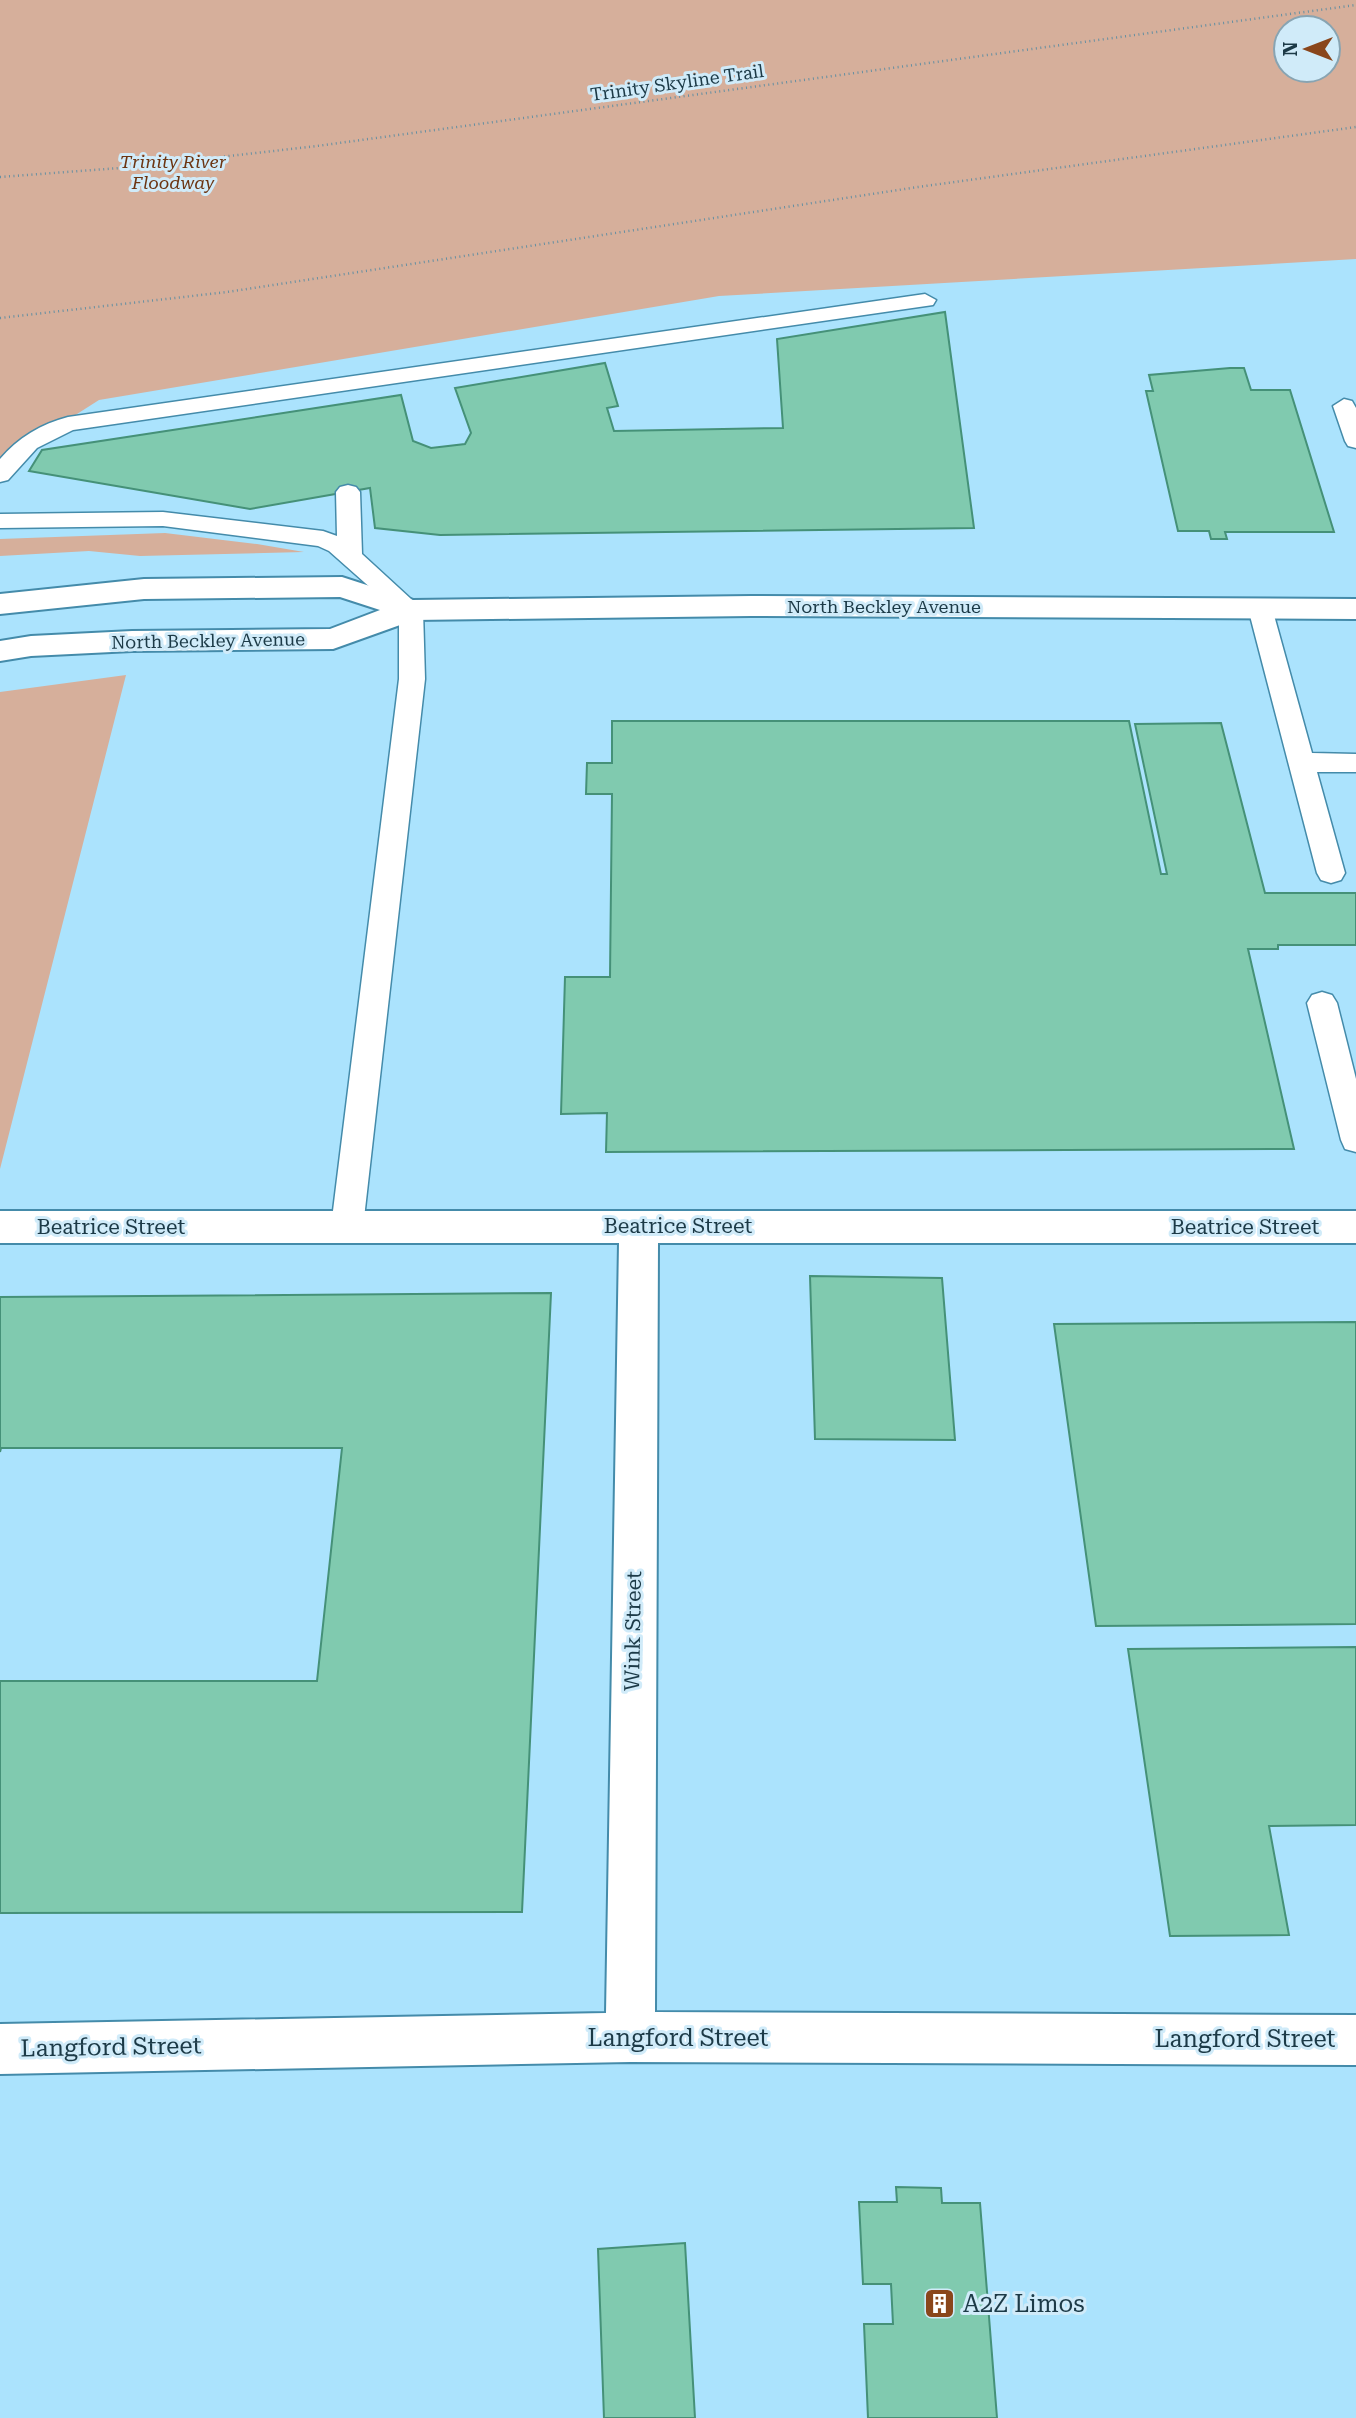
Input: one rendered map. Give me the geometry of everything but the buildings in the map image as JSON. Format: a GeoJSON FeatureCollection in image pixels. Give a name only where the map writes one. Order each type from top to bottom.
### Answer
{"type":"FeatureCollection","features":[{"type":"Feature","properties":{"kind":"street","name":"North Beckley Avenue"},"geometry":{"type":"LineString","coordinates":[[0,604],[144,589],[342,587],[411,610],[751,606],[1356,609]]}},
{"type":"Feature","properties":{"kind":"street","name":"North Beckley Avenue"},"geometry":{"type":"LineString","coordinates":[[0,651],[31,646],[131,641],[333,639],[411,610]]}},
{"type":"Feature","properties":{"kind":"street","name":"Wink Street"},"geometry":{"type":"LineString","coordinates":[[630,2037],[639,1226]]}},
{"type":"Feature","properties":{"kind":"street","name":"Beatrice Street"},"geometry":{"type":"LineString","coordinates":[[0,1227],[1356,1227]]}},
{"type":"Feature","properties":{"kind":"street","name":"Langford Street"},"geometry":{"type":"LineString","coordinates":[[0,2049],[630,2037],[1356,2040]]}},
{"type":"Feature","properties":{"kind":"lane"},"geometry":{"type":"LineString","coordinates":[[0,475],[13,456],[34,437],[68,424],[322,397],[925,300]]}},
{"type":"Feature","properties":{"kind":"lane"},"geometry":{"type":"LineString","coordinates":[[1344,406],[1356,441]]}},
{"type":"Feature","properties":{"kind":"lane"},"geometry":{"type":"LineString","coordinates":[[348,492],[350,559]]}},
{"type":"Feature","properties":{"kind":"lane"},"geometry":{"type":"LineString","coordinates":[[0,521],[129,519],[200,522],[323,539],[338,546],[411,610],[412,680],[347,1227]]}},
{"type":"Feature","properties":{"kind":"lane"},"geometry":{"type":"LineString","coordinates":[[1260,608],[1331,873]]}},
{"type":"Feature","properties":{"kind":"lane"},"geometry":{"type":"LineString","coordinates":[[1301,762],[1356,763]]}},
{"type":"Feature","properties":{"kind":"lane"},"geometry":{"type":"LineString","coordinates":[[1322,1003],[1356,1140]]}},
{"type":"Feature","properties":{"kind":"path","name":"Trinity Skyline Trail"},"geometry":{"type":"LineString","coordinates":[[0,177],[133,167],[304,147],[1356,5]]}},
{"type":"Feature","properties":{"kind":"path"},"geometry":{"type":"LineString","coordinates":[[0,318],[226,292],[918,187],[1356,127]]}},
{"type":"Feature","properties":{"kind":"green space","name":"Trinity River Floodway"},"geometry":{"type":"Polygon","coordinates":[[[0,0],[1356,0],[1356,259],[719,296],[99,400],[0,463],[0,0]]]}},
{"type":"Feature","properties":{"kind":"green space"},"geometry":{"type":"Polygon","coordinates":[[[165,533],[304,552],[140,556],[89,551],[0,556],[0,539],[165,533]]]}},
{"type":"Feature","properties":{"kind":"green space"},"geometry":{"type":"Polygon","coordinates":[[[126,675],[0,1169],[0,692],[126,675]]]}},
{"type":"Feature","properties":{"kind":"place","name":"A2Z Limos"},"geometry":{"type":"Point","coordinates":[940,2304]}}]}
